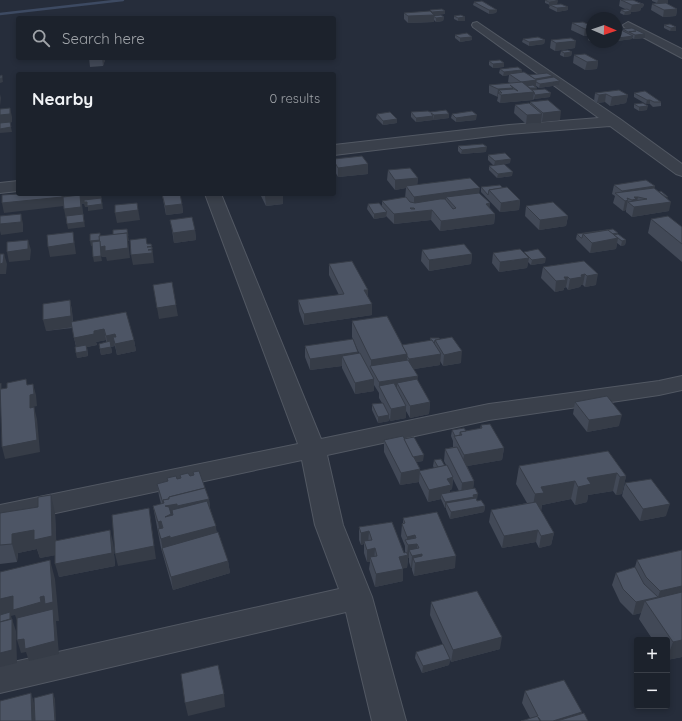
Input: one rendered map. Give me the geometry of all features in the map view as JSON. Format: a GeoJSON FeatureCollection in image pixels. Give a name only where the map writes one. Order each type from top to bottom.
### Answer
{"type":"FeatureCollection","features":[{"type":"Feature","properties":{"kind":"street"},"geometry":{"type":"LineString","coordinates":[[476,25],[615,122],[682,171]]}},
{"type":"Feature","properties":{"kind":"street"},"geometry":{"type":"LineString","coordinates":[[628,25],[670,46],[682,54]]}},
{"type":"Feature","properties":{"kind":"street"},"geometry":{"type":"LineString","coordinates":[[336,150],[507,129],[563,124],[615,122]]}},
{"type":"Feature","properties":{"kind":"street"},"geometry":{"type":"LineString","coordinates":[[0,188],[16,186]]}},
{"type":"Feature","properties":{"kind":"street"},"geometry":{"type":"LineString","coordinates":[[214,196],[313,450],[329,525],[357,597],[389,721]]}},
{"type":"Feature","properties":{"kind":"street"},"geometry":{"type":"LineString","coordinates":[[0,515],[489,412],[659,388],[682,383]]}},
{"type":"Feature","properties":{"kind":"street"},"geometry":{"type":"LineString","coordinates":[[0,679],[357,597]]}},
{"type":"Feature","properties":{"kind":"building"},"geometry":{"type":"Polygon","coordinates":[[[545,0],[555,0],[558,1],[549,2],[545,0]]]}},
{"type":"Feature","properties":{"kind":"building"},"geometry":{"type":"Polygon","coordinates":[[[621,0],[633,0],[642,4],[632,5],[621,0]]]}},
{"type":"Feature","properties":{"kind":"building"},"geometry":{"type":"Polygon","coordinates":[[[482,1],[497,10],[489,10],[474,2],[482,1]]]}},
{"type":"Feature","properties":{"kind":"building"},"geometry":{"type":"Polygon","coordinates":[[[666,3],[677,9],[664,10],[652,4],[666,3]]]}},
{"type":"Feature","properties":{"kind":"building"},"geometry":{"type":"Polygon","coordinates":[[[561,4],[568,7],[557,8],[550,5],[561,4]]]}},
{"type":"Feature","properties":{"kind":"building"},"geometry":{"type":"Polygon","coordinates":[[[442,9],[445,11],[432,12],[430,10],[442,9]]]}},
{"type":"Feature","properties":{"kind":"building"},"geometry":{"type":"Polygon","coordinates":[[[627,9],[631,11],[625,12],[621,10],[627,9]]]}},
{"type":"Feature","properties":{"kind":"building"},"geometry":{"type":"Polygon","coordinates":[[[430,11],[434,15],[408,16],[404,13],[430,11]]]}},
{"type":"Feature","properties":{"kind":"building"},"geometry":{"type":"Polygon","coordinates":[[[441,15],[444,17],[436,18],[433,16],[441,15]]]}},
{"type":"Feature","properties":{"kind":"building"},"geometry":{"type":"Polygon","coordinates":[[[461,15],[465,17],[458,18],[454,16],[461,15]]]}},
{"type":"Feature","properties":{"kind":"building"},"geometry":{"type":"Polygon","coordinates":[[[583,22],[586,23],[586,29],[585,29],[572,23],[583,22]]]}},
{"type":"Feature","properties":{"kind":"building"},"geometry":{"type":"Polygon","coordinates":[[[670,24],[676,27],[671,28],[664,25],[670,24]]]}},
{"type":"Feature","properties":{"kind":"building"},"geometry":{"type":"Polygon","coordinates":[[[632,28],[645,34],[635,35],[629,32],[636,31],[628,32],[623,29],[632,28]]]}},
{"type":"Feature","properties":{"kind":"building"},"geometry":{"type":"Polygon","coordinates":[[[622,30],[633,36],[622,37],[622,30]]]}},
{"type":"Feature","properties":{"kind":"building"},"geometry":{"type":"Polygon","coordinates":[[[467,33],[472,37],[460,38],[455,35],[467,33]]]}},
{"type":"Feature","properties":{"kind":"building"},"geometry":{"type":"Polygon","coordinates":[[[538,37],[545,40],[529,42],[523,39],[538,37]]]}},
{"type":"Feature","properties":{"kind":"building"},"geometry":{"type":"Polygon","coordinates":[[[571,38],[576,41],[556,43],[551,40],[571,38]]]}},
{"type":"Feature","properties":{"kind":"building"},"geometry":{"type":"Polygon","coordinates":[[[568,50],[572,52],[564,53],[561,51],[568,50]]]}},
{"type":"Feature","properties":{"kind":"building"},"geometry":{"type":"Polygon","coordinates":[[[585,54],[598,61],[587,62],[574,55],[585,54]]]}},
{"type":"Feature","properties":{"kind":"building"},"geometry":{"type":"Polygon","coordinates":[[[500,60],[504,63],[493,64],[489,61],[500,60]]]}},
{"type":"Feature","properties":{"kind":"building"},"geometry":{"type":"Polygon","coordinates":[[[518,67],[522,70],[504,72],[500,69],[518,67]]]}},
{"type":"Feature","properties":{"kind":"building"},"geometry":{"type":"Polygon","coordinates":[[[524,72],[537,80],[521,82],[509,74],[524,72]]]}},
{"type":"Feature","properties":{"kind":"building"},"geometry":{"type":"Polygon","coordinates":[[[547,73],[553,76],[535,79],[529,75],[547,73]]]}},
{"type":"Feature","properties":{"kind":"building"},"geometry":{"type":"Polygon","coordinates":[[[554,77],[560,81],[540,84],[536,82],[536,80],[554,77]]]}},
{"type":"Feature","properties":{"kind":"building"},"geometry":{"type":"Polygon","coordinates":[[[522,82],[534,92],[501,95],[498,93],[502,93],[499,90],[514,89],[518,91],[510,85],[513,88],[498,89],[489,85],[522,82]]]}},
{"type":"Feature","properties":{"kind":"building"},"geometry":{"type":"Polygon","coordinates":[[[533,85],[537,88],[530,88],[527,86],[533,85]]]}},
{"type":"Feature","properties":{"kind":"building"},"geometry":{"type":"Polygon","coordinates":[[[545,89],[551,93],[535,95],[532,90],[545,89]]]}},
{"type":"Feature","properties":{"kind":"building"},"geometry":{"type":"Polygon","coordinates":[[[619,90],[628,95],[612,97],[606,94],[599,95],[595,93],[619,90]]]}},
{"type":"Feature","properties":{"kind":"building"},"geometry":{"type":"Polygon","coordinates":[[[645,91],[661,102],[647,100],[634,93],[645,91]]]}},
{"type":"Feature","properties":{"kind":"building"},"geometry":{"type":"Polygon","coordinates":[[[548,100],[561,111],[543,113],[530,102],[548,100]]]}},
{"type":"Feature","properties":{"kind":"building"},"geometry":{"type":"Polygon","coordinates":[[[529,103],[542,114],[527,115],[515,105],[529,103]]]}},
{"type":"Feature","properties":{"kind":"building"},"geometry":{"type":"Polygon","coordinates":[[[643,103],[648,106],[639,107],[634,104],[643,103]]]}},
{"type":"Feature","properties":{"kind":"building"},"geometry":{"type":"Polygon","coordinates":[[[10,108],[10,114],[0,115],[0,109],[10,108]]]}},
{"type":"Feature","properties":{"kind":"building"},"geometry":{"type":"Polygon","coordinates":[[[446,110],[449,114],[434,115],[431,113],[433,116],[416,118],[411,112],[430,112],[446,110]]]}},
{"type":"Feature","properties":{"kind":"building"},"geometry":{"type":"Polygon","coordinates":[[[472,111],[477,115],[456,118],[452,114],[472,111]]]}},
{"type":"Feature","properties":{"kind":"building"},"geometry":{"type":"Polygon","coordinates":[[[390,112],[397,119],[383,121],[377,114],[390,112]]]}},
{"type":"Feature","properties":{"kind":"building"},"geometry":{"type":"Polygon","coordinates":[[[10,122],[11,127],[0,129],[0,123],[10,122]]]}},
{"type":"Feature","properties":{"kind":"building"},"geometry":{"type":"Polygon","coordinates":[[[483,144],[487,147],[462,150],[458,146],[483,144]]]}},
{"type":"Feature","properties":{"kind":"building"},"geometry":{"type":"Polygon","coordinates":[[[505,153],[511,159],[495,161],[488,155],[505,153]]]}},
{"type":"Feature","properties":{"kind":"building"},"geometry":{"type":"Polygon","coordinates":[[[362,156],[368,164],[338,168],[336,164],[336,159],[362,156]]]}},
{"type":"Feature","properties":{"kind":"building"},"geometry":{"type":"Polygon","coordinates":[[[504,164],[513,172],[498,174],[489,166],[504,164]]]}},
{"type":"Feature","properties":{"kind":"building"},"geometry":{"type":"Polygon","coordinates":[[[410,168],[418,178],[395,180],[388,170],[410,168]]]}},
{"type":"Feature","properties":{"kind":"building"},"geometry":{"type":"Polygon","coordinates":[[[470,178],[480,188],[414,197],[406,186],[470,178]]]}},
{"type":"Feature","properties":{"kind":"building"},"geometry":{"type":"Polygon","coordinates":[[[646,180],[655,186],[622,191],[614,185],[646,180]]]}},
{"type":"Feature","properties":{"kind":"building"},"geometry":{"type":"Polygon","coordinates":[[[500,185],[503,188],[489,190],[488,195],[481,187],[500,185]]]}},
{"type":"Feature","properties":{"kind":"building"},"geometry":{"type":"Polygon","coordinates":[[[507,187],[520,200],[501,203],[489,190],[507,187]]]}},
{"type":"Feature","properties":{"kind":"building"},"geometry":{"type":"Polygon","coordinates":[[[654,188],[671,202],[634,207],[628,202],[647,199],[634,197],[636,199],[632,200],[627,198],[628,200],[625,201],[615,193],[654,188]]]}},
{"type":"Feature","properties":{"kind":"building"},"geometry":{"type":"Polygon","coordinates":[[[661,191],[668,197],[659,192],[661,191]]]}},
{"type":"Feature","properties":{"kind":"building"},"geometry":{"type":"Polygon","coordinates":[[[479,193],[490,203],[486,204],[495,214],[441,221],[432,210],[394,214],[382,201],[406,197],[410,202],[415,203],[445,199],[453,209],[456,208],[446,197],[479,193]]]}},
{"type":"Feature","properties":{"kind":"building"},"geometry":{"type":"Polygon","coordinates":[[[16,194],[16,196],[62,197],[2,203],[2,195],[16,194]]]}},
{"type":"Feature","properties":{"kind":"building"},"geometry":{"type":"Polygon","coordinates":[[[80,196],[81,207],[64,209],[63,197],[80,196]]]}},
{"type":"Feature","properties":{"kind":"building"},"geometry":{"type":"Polygon","coordinates":[[[162,196],[180,196],[182,204],[165,206],[162,196]]]}},
{"type":"Feature","properties":{"kind":"building"},"geometry":{"type":"Polygon","coordinates":[[[101,198],[102,204],[87,206],[87,202],[84,202],[84,200],[101,198]]]}},
{"type":"Feature","properties":{"kind":"building"},"geometry":{"type":"Polygon","coordinates":[[[553,202],[568,216],[540,220],[526,206],[553,202]]]}},
{"type":"Feature","properties":{"kind":"building"},"geometry":{"type":"Polygon","coordinates":[[[137,203],[138,210],[115,213],[115,205],[137,203]]]}},
{"type":"Feature","properties":{"kind":"building"},"geometry":{"type":"Polygon","coordinates":[[[379,203],[387,212],[374,214],[368,204],[379,203]]]}},
{"type":"Feature","properties":{"kind":"building"},"geometry":{"type":"Polygon","coordinates":[[[21,214],[21,222],[0,224],[0,216],[21,214]]]}},
{"type":"Feature","properties":{"kind":"building"},"geometry":{"type":"Polygon","coordinates":[[[83,214],[84,222],[67,224],[66,216],[83,214]]]}},
{"type":"Feature","properties":{"kind":"building"},"geometry":{"type":"Polygon","coordinates":[[[668,216],[682,227],[682,244],[651,219],[668,216]]]}},
{"type":"Feature","properties":{"kind":"building"},"geometry":{"type":"Polygon","coordinates":[[[192,217],[195,230],[173,233],[170,220],[192,217]]]}},
{"type":"Feature","properties":{"kind":"building"},"geometry":{"type":"Polygon","coordinates":[[[127,229],[128,236],[127,233],[113,235],[113,230],[127,229]]]}},
{"type":"Feature","properties":{"kind":"building"},"geometry":{"type":"Polygon","coordinates":[[[613,229],[618,233],[612,234],[608,230],[583,234],[582,238],[577,234],[613,229]]]}},
{"type":"Feature","properties":{"kind":"building"},"geometry":{"type":"Polygon","coordinates":[[[608,230],[618,238],[592,243],[583,234],[608,230]]]}},
{"type":"Feature","properties":{"kind":"building"},"geometry":{"type":"Polygon","coordinates":[[[73,232],[74,243],[48,247],[47,235],[73,232]]]}},
{"type":"Feature","properties":{"kind":"building"},"geometry":{"type":"Polygon","coordinates":[[[100,233],[100,240],[90,241],[90,234],[100,233]]]}},
{"type":"Feature","properties":{"kind":"building"},"geometry":{"type":"Polygon","coordinates":[[[127,233],[128,248],[105,251],[105,246],[100,247],[99,236],[127,233]]]}},
{"type":"Feature","properties":{"kind":"building"},"geometry":{"type":"Polygon","coordinates":[[[618,234],[626,240],[622,241],[614,235],[618,234]]]}},
{"type":"Feature","properties":{"kind":"building"},"geometry":{"type":"Polygon","coordinates":[[[146,238],[147,244],[151,244],[152,246],[147,247],[152,247],[152,249],[148,250],[152,250],[152,253],[131,255],[130,240],[146,238]]]}},
{"type":"Feature","properties":{"kind":"building"},"geometry":{"type":"Polygon","coordinates":[[[28,240],[28,249],[7,252],[7,242],[28,240]]]}},
{"type":"Feature","properties":{"kind":"building"},"geometry":{"type":"Polygon","coordinates":[[[100,241],[101,256],[93,257],[92,242],[100,241]]]}},
{"type":"Feature","properties":{"kind":"building"},"geometry":{"type":"Polygon","coordinates":[[[464,244],[472,254],[429,260],[422,250],[464,244]]]}},
{"type":"Feature","properties":{"kind":"building"},"geometry":{"type":"Polygon","coordinates":[[[520,249],[529,258],[500,262],[493,253],[520,249]]]}},
{"type":"Feature","properties":{"kind":"building"},"geometry":{"type":"Polygon","coordinates":[[[538,249],[546,258],[532,260],[524,252],[538,249]]]}},
{"type":"Feature","properties":{"kind":"building"},"geometry":{"type":"Polygon","coordinates":[[[0,254],[4,254],[3,263],[0,264],[0,254]]]}},
{"type":"Feature","properties":{"kind":"building"},"geometry":{"type":"Polygon","coordinates":[[[352,261],[368,290],[364,290],[372,304],[304,314],[298,300],[344,294],[329,264],[352,261]]]}},
{"type":"Feature","properties":{"kind":"building"},"geometry":{"type":"Polygon","coordinates":[[[584,261],[598,274],[587,276],[585,274],[581,275],[582,277],[570,279],[568,277],[564,277],[566,280],[556,281],[543,267],[584,261]]]}},
{"type":"Feature","properties":{"kind":"building"},"geometry":{"type":"Polygon","coordinates":[[[172,282],[176,305],[157,308],[153,285],[172,282]]]}},
{"type":"Feature","properties":{"kind":"building"},"geometry":{"type":"Polygon","coordinates":[[[70,300],[71,316],[43,320],[43,304],[70,300]]]}},
{"type":"Feature","properties":{"kind":"building"},"geometry":{"type":"Polygon","coordinates":[[[126,312],[134,340],[115,344],[113,337],[116,337],[115,334],[106,336],[104,329],[94,331],[94,334],[74,338],[71,322],[126,312]]]}},
{"type":"Feature","properties":{"kind":"building"},"geometry":{"type":"Polygon","coordinates":[[[387,316],[407,354],[371,360],[352,321],[387,316]]]}},
{"type":"Feature","properties":{"kind":"building"},"geometry":{"type":"Polygon","coordinates":[[[452,337],[462,351],[444,355],[435,340],[452,337]]]}},
{"type":"Feature","properties":{"kind":"building"},"geometry":{"type":"Polygon","coordinates":[[[430,338],[440,339],[435,340],[434,344],[430,338]]]}},
{"type":"Feature","properties":{"kind":"building"},"geometry":{"type":"Polygon","coordinates":[[[353,339],[358,352],[310,359],[305,346],[353,339]]]}},
{"type":"Feature","properties":{"kind":"building"},"geometry":{"type":"Polygon","coordinates":[[[432,340],[441,354],[409,359],[402,345],[432,340]]]}},
{"type":"Feature","properties":{"kind":"building"},"geometry":{"type":"Polygon","coordinates":[[[110,341],[111,347],[100,349],[99,344],[110,341]]]}},
{"type":"Feature","properties":{"kind":"building"},"geometry":{"type":"Polygon","coordinates":[[[86,345],[87,351],[76,353],[75,347],[86,345]]]}},
{"type":"Feature","properties":{"kind":"building"},"geometry":{"type":"Polygon","coordinates":[[[360,353],[374,379],[355,383],[342,356],[360,353]]]}},
{"type":"Feature","properties":{"kind":"building"},"geometry":{"type":"Polygon","coordinates":[[[408,360],[418,376],[379,382],[370,366],[408,360]]]}},
{"type":"Feature","properties":{"kind":"building"},"geometry":{"type":"Polygon","coordinates":[[[26,379],[27,385],[33,384],[34,394],[30,395],[30,408],[34,407],[37,440],[2,447],[0,384],[1,383],[1,389],[7,388],[7,383],[26,379]]]}},
{"type":"Feature","properties":{"kind":"building"},"geometry":{"type":"Polygon","coordinates":[[[417,379],[430,402],[410,406],[397,383],[417,379]]]}},
{"type":"Feature","properties":{"kind":"building"},"geometry":{"type":"Polygon","coordinates":[[[394,383],[406,406],[391,409],[379,386],[394,383]]]}},
{"type":"Feature","properties":{"kind":"building"},"geometry":{"type":"Polygon","coordinates":[[[607,396],[622,415],[589,420],[575,402],[607,396]]]}},
{"type":"Feature","properties":{"kind":"building"},"geometry":{"type":"Polygon","coordinates":[[[383,403],[389,415],[378,417],[372,404],[383,403]]]}},
{"type":"Feature","properties":{"kind":"building"},"geometry":{"type":"Polygon","coordinates":[[[490,424],[504,448],[464,455],[454,436],[462,435],[460,432],[482,428],[481,425],[490,424]]]}},
{"type":"Feature","properties":{"kind":"building"},"geometry":{"type":"Polygon","coordinates":[[[464,428],[466,431],[460,432],[460,435],[455,436],[452,430],[464,428]]]}},
{"type":"Feature","properties":{"kind":"building"},"geometry":{"type":"Polygon","coordinates":[[[403,436],[420,469],[401,473],[384,440],[403,436]]]}},
{"type":"Feature","properties":{"kind":"building"},"geometry":{"type":"Polygon","coordinates":[[[414,437],[424,455],[413,457],[404,439],[414,437]]]}},
{"type":"Feature","properties":{"kind":"building"},"geometry":{"type":"Polygon","coordinates":[[[457,447],[474,481],[462,483],[445,449],[457,447]]]}},
{"type":"Feature","properties":{"kind":"building"},"geometry":{"type":"Polygon","coordinates":[[[608,451],[626,476],[620,477],[617,473],[587,478],[591,484],[578,487],[575,481],[541,487],[544,493],[535,494],[519,466],[608,451]]]}},
{"type":"Feature","properties":{"kind":"building"},"geometry":{"type":"Polygon","coordinates":[[[441,459],[445,466],[438,467],[434,460],[441,459]]]}},
{"type":"Feature","properties":{"kind":"building"},"geometry":{"type":"Polygon","coordinates":[[[447,465],[453,477],[447,479],[451,485],[429,490],[419,471],[447,465]]]}},
{"type":"Feature","properties":{"kind":"building"},"geometry":{"type":"Polygon","coordinates":[[[199,471],[205,488],[169,497],[169,499],[163,500],[163,503],[157,484],[168,481],[167,478],[176,476],[177,479],[181,478],[180,475],[188,473],[190,476],[194,475],[193,472],[199,471]]]}},
{"type":"Feature","properties":{"kind":"building"},"geometry":{"type":"Polygon","coordinates":[[[651,479],[670,504],[643,509],[625,483],[651,479]]]}},
{"type":"Feature","properties":{"kind":"building"},"geometry":{"type":"Polygon","coordinates":[[[205,488],[209,499],[177,506],[177,504],[165,506],[169,507],[171,514],[165,517],[173,515],[172,510],[207,501],[216,526],[161,539],[158,529],[163,528],[161,521],[158,522],[153,506],[164,503],[163,500],[169,499],[169,497],[205,488]]]}},
{"type":"Feature","properties":{"kind":"building"},"geometry":{"type":"Polygon","coordinates":[[[475,488],[478,494],[473,495],[474,497],[445,502],[441,494],[475,488]]]}},
{"type":"Feature","properties":{"kind":"building"},"geometry":{"type":"Polygon","coordinates":[[[51,495],[52,536],[34,540],[34,530],[12,534],[12,544],[0,545],[0,513],[38,507],[38,497],[51,495]]]}},
{"type":"Feature","properties":{"kind":"building"},"geometry":{"type":"Polygon","coordinates":[[[476,498],[477,501],[481,500],[485,506],[451,512],[446,503],[476,498]]]}},
{"type":"Feature","properties":{"kind":"building"},"geometry":{"type":"Polygon","coordinates":[[[536,502],[554,533],[541,536],[538,530],[504,536],[491,510],[536,502]]]}},
{"type":"Feature","properties":{"kind":"building"},"geometry":{"type":"Polygon","coordinates":[[[149,508],[154,546],[115,554],[112,515],[149,508]]]}},
{"type":"Feature","properties":{"kind":"building"},"geometry":{"type":"Polygon","coordinates":[[[437,512],[456,556],[415,563],[413,558],[422,556],[422,554],[412,556],[409,550],[419,548],[417,544],[408,545],[405,540],[416,538],[415,535],[407,537],[402,524],[405,523],[403,518],[437,512]]]}},
{"type":"Feature","properties":{"kind":"building"},"geometry":{"type":"Polygon","coordinates":[[[392,522],[404,553],[406,552],[408,555],[399,557],[403,569],[376,574],[370,557],[377,556],[375,548],[367,550],[364,541],[372,540],[369,531],[361,533],[359,527],[392,522]]]}},
{"type":"Feature","properties":{"kind":"building"},"geometry":{"type":"Polygon","coordinates":[[[110,530],[112,553],[55,564],[55,541],[110,530]]]}},
{"type":"Feature","properties":{"kind":"building"},"geometry":{"type":"Polygon","coordinates":[[[218,532],[228,561],[171,577],[162,548],[218,532]]]}},
{"type":"Feature","properties":{"kind":"building"},"geometry":{"type":"Polygon","coordinates":[[[682,550],[682,586],[660,591],[646,577],[637,560],[682,550]]]}},
{"type":"Feature","properties":{"kind":"building"},"geometry":{"type":"Polygon","coordinates":[[[50,560],[53,602],[45,604],[44,596],[40,597],[41,602],[13,610],[13,596],[0,599],[0,572],[50,560]]]}},
{"type":"Feature","properties":{"kind":"building"},"geometry":{"type":"Polygon","coordinates":[[[635,567],[644,584],[658,597],[636,602],[623,589],[616,573],[635,567]]]}},
{"type":"Feature","properties":{"kind":"building"},"geometry":{"type":"Polygon","coordinates":[[[477,591],[502,637],[453,650],[431,602],[477,591]]]}},
{"type":"Feature","properties":{"kind":"building"},"geometry":{"type":"Polygon","coordinates":[[[682,592],[682,640],[673,642],[645,601],[682,592]]]}},
{"type":"Feature","properties":{"kind":"building"},"geometry":{"type":"Polygon","coordinates":[[[53,609],[55,641],[25,649],[24,639],[17,640],[17,618],[53,609]]]}},
{"type":"Feature","properties":{"kind":"building"},"geometry":{"type":"Polygon","coordinates":[[[10,612],[10,619],[0,622],[0,615],[10,612]]]}},
{"type":"Feature","properties":{"kind":"building"},"geometry":{"type":"Polygon","coordinates":[[[12,619],[12,650],[0,653],[0,622],[12,619]]]}},
{"type":"Feature","properties":{"kind":"building"},"geometry":{"type":"Polygon","coordinates":[[[443,644],[450,659],[423,666],[416,652],[443,644]]]}},
{"type":"Feature","properties":{"kind":"building"},"geometry":{"type":"Polygon","coordinates":[[[218,665],[224,694],[185,703],[181,674],[218,665]]]}},
{"type":"Feature","properties":{"kind":"building"},"geometry":{"type":"Polygon","coordinates":[[[564,680],[582,712],[553,721],[541,721],[538,717],[540,721],[521,721],[538,716],[525,691],[564,680]]]}},
{"type":"Feature","properties":{"kind":"building"},"geometry":{"type":"Polygon","coordinates":[[[31,693],[32,721],[0,721],[0,701],[31,693]]]}},
{"type":"Feature","properties":{"kind":"building"},"geometry":{"type":"Polygon","coordinates":[[[53,693],[55,721],[35,721],[34,698],[53,693]]]}},
{"type":"Feature","properties":{"kind":"building"},"geometry":{"type":"Polygon","coordinates":[[[584,713],[588,721],[557,721],[584,713]]]}},
{"type":"Feature","properties":{"kind":"waterway"},"geometry":{"type":"LineString","coordinates":[[0,14],[123,0]]}}]}
